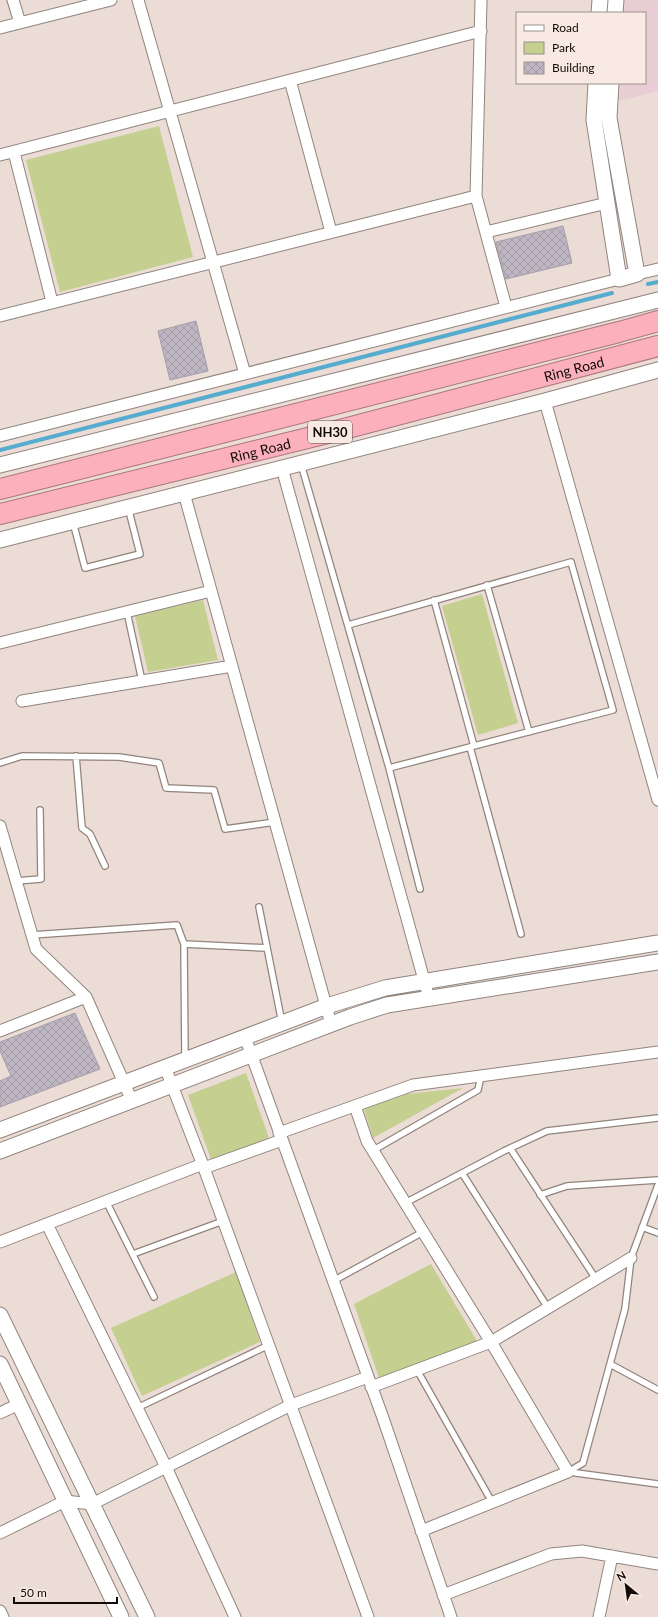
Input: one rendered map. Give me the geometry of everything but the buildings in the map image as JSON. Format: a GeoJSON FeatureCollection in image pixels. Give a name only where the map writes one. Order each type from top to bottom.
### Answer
{"type":"FeatureCollection","features":[{"type":"Feature","properties":{"kind":"highway","name":"Ring Road"},"geometry":{"type":"LineString","coordinates":[[0,489],[658,321]]}},
{"type":"Feature","properties":{"kind":"highway","name":"Ring Road"},"geometry":{"type":"LineString","coordinates":[[0,514],[340,430],[658,346]]}},
{"type":"Feature","properties":{"kind":"street"},"geometry":{"type":"LineString","coordinates":[[13,0],[20,23]]}},
{"type":"Feature","properties":{"kind":"street"},"geometry":{"type":"LineString","coordinates":[[0,28],[111,0]]}},
{"type":"Feature","properties":{"kind":"street"},"geometry":{"type":"LineString","coordinates":[[138,0],[245,374]]}},
{"type":"Feature","properties":{"kind":"street"},"geometry":{"type":"LineString","coordinates":[[481,0],[476,196],[506,307]]}},
{"type":"Feature","properties":{"kind":"street"},"geometry":{"type":"LineString","coordinates":[[599,12],[600,0]]}},
{"type":"Feature","properties":{"kind":"street"},"geometry":{"type":"LineString","coordinates":[[615,12],[616,0]]}},
{"type":"Feature","properties":{"kind":"street"},"geometry":{"type":"LineString","coordinates":[[0,155],[480,31]]}},
{"type":"Feature","properties":{"kind":"street"},"geometry":{"type":"LineString","coordinates":[[290,80],[331,232]]}},
{"type":"Feature","properties":{"kind":"street"},"geometry":{"type":"LineString","coordinates":[[596,84],[594,120],[619,279]]}},
{"type":"Feature","properties":{"kind":"street"},"geometry":{"type":"LineString","coordinates":[[611,84],[609,118],[637,274]]}},
{"type":"Feature","properties":{"kind":"street"},"geometry":{"type":"LineString","coordinates":[[14,152],[52,302]]}},
{"type":"Feature","properties":{"kind":"street"},"geometry":{"type":"LineString","coordinates":[[0,316],[476,196]]}},
{"type":"Feature","properties":{"kind":"street"},"geometry":{"type":"LineString","coordinates":[[486,232],[607,203]]}},
{"type":"Feature","properties":{"kind":"street"},"geometry":{"type":"LineString","coordinates":[[0,436],[658,269]]}},
{"type":"Feature","properties":{"kind":"street"},"geometry":{"type":"LineString","coordinates":[[0,466],[658,300]]}},
{"type":"Feature","properties":{"kind":"street"},"geometry":{"type":"LineString","coordinates":[[0,540],[545,401],[658,370]]}},
{"type":"Feature","properties":{"kind":"street"},"geometry":{"type":"LineString","coordinates":[[545,401],[658,800]]}},
{"type":"Feature","properties":{"kind":"street"},"geometry":{"type":"LineString","coordinates":[[282,468],[429,998]]}},
{"type":"Feature","properties":{"kind":"street"},"geometry":{"type":"LineString","coordinates":[[184,493],[331,1024]]}},
{"type":"Feature","properties":{"kind":"street"},"geometry":{"type":"LineString","coordinates":[[0,643],[211,591]]}},
{"type":"Feature","properties":{"kind":"street"},"geometry":{"type":"LineString","coordinates":[[22,701],[232,666]]}},
{"type":"Feature","properties":{"kind":"street"},"geometry":{"type":"LineString","coordinates":[[0,826],[3,849],[16,881],[36,949],[86,997],[132,1100]]}},
{"type":"Feature","properties":{"kind":"street"},"geometry":{"type":"LineString","coordinates":[[0,1130],[327,1006],[385,988],[658,943]]}},
{"type":"Feature","properties":{"kind":"street"},"geometry":{"type":"LineString","coordinates":[[0,1152],[331,1024],[387,1005],[658,962]]}},
{"type":"Feature","properties":{"kind":"street"},"geometry":{"type":"LineString","coordinates":[[0,1031],[86,997]]}},
{"type":"Feature","properties":{"kind":"street"},"geometry":{"type":"LineString","coordinates":[[244,1037],[333,1281],[451,1617]]}},
{"type":"Feature","properties":{"kind":"street"},"geometry":{"type":"LineString","coordinates":[[0,1242],[413,1085],[658,1052]]}},
{"type":"Feature","properties":{"kind":"street"},"geometry":{"type":"LineString","coordinates":[[165,1068],[224,1221],[368,1617]]}},
{"type":"Feature","properties":{"kind":"street"},"geometry":{"type":"LineString","coordinates":[[355,1106],[372,1151],[491,1342],[568,1472],[422,1531]]}},
{"type":"Feature","properties":{"kind":"street"},"geometry":{"type":"LineString","coordinates":[[47,1224],[166,1467],[235,1617]]}},
{"type":"Feature","properties":{"kind":"street"},"geometry":{"type":"LineString","coordinates":[[0,1533],[65,1502],[92,1504],[291,1405],[369,1382],[417,1370],[491,1342],[631,1258]]}},
{"type":"Feature","properties":{"kind":"street"},"geometry":{"type":"LineString","coordinates":[[0,1315],[147,1617]]}},
{"type":"Feature","properties":{"kind":"street"},"geometry":{"type":"LineString","coordinates":[[0,1364],[121,1617]]}},
{"type":"Feature","properties":{"kind":"street"},"geometry":{"type":"LineString","coordinates":[[0,1413],[19,1404]]}},
{"type":"Feature","properties":{"kind":"street"},"geometry":{"type":"LineString","coordinates":[[443,1595],[551,1554],[582,1551],[658,1564]]}},
{"type":"Feature","properties":{"kind":"street"},"geometry":{"type":"LineString","coordinates":[[599,1617],[612,1556]]}},
{"type":"Feature","properties":{"kind":"street"},"geometry":{"type":"LineString","coordinates":[[0,1611],[3,1617]]}},
{"type":"Feature","properties":{"kind":"lane"},"geometry":{"type":"LineString","coordinates":[[301,463],[389,768],[420,889]]}},
{"type":"Feature","properties":{"kind":"lane"},"geometry":{"type":"LineString","coordinates":[[73,521],[85,568],[140,554],[128,507]]}},
{"type":"Feature","properties":{"kind":"lane"},"geometry":{"type":"LineString","coordinates":[[348,625],[571,562],[612,710],[389,768]]}},
{"type":"Feature","properties":{"kind":"lane"},"geometry":{"type":"LineString","coordinates":[[487,586],[529,732]]}},
{"type":"Feature","properties":{"kind":"lane"},"geometry":{"type":"LineString","coordinates":[[434,600],[521,934]]}},
{"type":"Feature","properties":{"kind":"lane"},"geometry":{"type":"LineString","coordinates":[[127,612],[142,681]]}},
{"type":"Feature","properties":{"kind":"lane"},"geometry":{"type":"LineString","coordinates":[[0,762],[22,756],[76,756],[119,757],[159,763],[166,788],[214,790],[225,829],[275,822]]}},
{"type":"Feature","properties":{"kind":"lane"},"geometry":{"type":"LineString","coordinates":[[76,756],[82,828],[90,834],[105,866]]}},
{"type":"Feature","properties":{"kind":"lane"},"geometry":{"type":"LineString","coordinates":[[16,881],[41,880],[40,810]]}},
{"type":"Feature","properties":{"kind":"lane"},"geometry":{"type":"LineString","coordinates":[[258,907],[282,1023]]}},
{"type":"Feature","properties":{"kind":"lane"},"geometry":{"type":"LineString","coordinates":[[32,935],[177,925],[184,944],[184,1060]]}},
{"type":"Feature","properties":{"kind":"lane"},"geometry":{"type":"LineString","coordinates":[[184,944],[267,948]]}},
{"type":"Feature","properties":{"kind":"lane"},"geometry":{"type":"LineString","coordinates":[[372,1151],[478,1090],[481,1076]]}},
{"type":"Feature","properties":{"kind":"lane"},"geometry":{"type":"LineString","coordinates":[[405,1203],[510,1148],[546,1131],[658,1118]]}},
{"type":"Feature","properties":{"kind":"lane"},"geometry":{"type":"LineString","coordinates":[[510,1148],[596,1279]]}},
{"type":"Feature","properties":{"kind":"lane"},"geometry":{"type":"LineString","coordinates":[[462,1173],[548,1308]]}},
{"type":"Feature","properties":{"kind":"lane"},"geometry":{"type":"LineString","coordinates":[[540,1195],[567,1186],[658,1180]]}},
{"type":"Feature","properties":{"kind":"lane"},"geometry":{"type":"LineString","coordinates":[[568,1472],[583,1463],[625,1309],[631,1258],[658,1185]]}},
{"type":"Feature","properties":{"kind":"lane"},"geometry":{"type":"LineString","coordinates":[[106,1201],[154,1296]]}},
{"type":"Feature","properties":{"kind":"lane"},"geometry":{"type":"LineString","coordinates":[[133,1254],[224,1221]]}},
{"type":"Feature","properties":{"kind":"lane"},"geometry":{"type":"LineString","coordinates":[[642,1227],[658,1233]]}},
{"type":"Feature","properties":{"kind":"lane"},"geometry":{"type":"LineString","coordinates":[[333,1281],[423,1232]]}},
{"type":"Feature","properties":{"kind":"lane"},"geometry":{"type":"LineString","coordinates":[[137,1408],[269,1345]]}},
{"type":"Feature","properties":{"kind":"lane"},"geometry":{"type":"LineString","coordinates":[[610,1364],[658,1390]]}},
{"type":"Feature","properties":{"kind":"lane"},"geometry":{"type":"LineString","coordinates":[[417,1370],[492,1502]]}},
{"type":"Feature","properties":{"kind":"lane"},"geometry":{"type":"LineString","coordinates":[[568,1472],[658,1484]]}},
{"type":"Feature","properties":{"kind":"shaded area"},"geometry":{"type":"Polygon","coordinates":[[[625,0],[658,0],[658,91],[619,101],[620,84],[646,84],[646,12],[624,12],[625,0]]]}},
{"type":"Feature","properties":{"kind":"green space"},"geometry":{"type":"Polygon","coordinates":[[[159,126],[193,257],[60,292],[26,160],[159,126]]]}},
{"type":"Feature","properties":{"kind":"green space"},"geometry":{"type":"Polygon","coordinates":[[[482,594],[518,723],[478,735],[442,606],[482,594]]]}},
{"type":"Feature","properties":{"kind":"green space"},"geometry":{"type":"Polygon","coordinates":[[[203,600],[218,660],[148,672],[135,616],[203,600]]]}},
{"type":"Feature","properties":{"kind":"green space"},"geometry":{"type":"Polygon","coordinates":[[[246,1073],[270,1141],[212,1162],[188,1095],[246,1073]]]}},
{"type":"Feature","properties":{"kind":"green space"},"geometry":{"type":"Polygon","coordinates":[[[463,1088],[373,1138],[364,1109],[406,1094],[463,1088]]]}},
{"type":"Feature","properties":{"kind":"green space"},"geometry":{"type":"Polygon","coordinates":[[[431,1264],[477,1341],[379,1378],[354,1304],[431,1264]]]}},
{"type":"Feature","properties":{"kind":"green space"},"geometry":{"type":"Polygon","coordinates":[[[236,1272],[260,1342],[142,1396],[111,1328],[236,1272]]]}},
{"type":"Feature","properties":{"kind":"waterway"},"geometry":{"type":"LineString","coordinates":[[648,284],[658,282]]}},
{"type":"Feature","properties":{"kind":"waterway"},"geometry":{"type":"LineString","coordinates":[[0,450],[612,293]]}}]}
